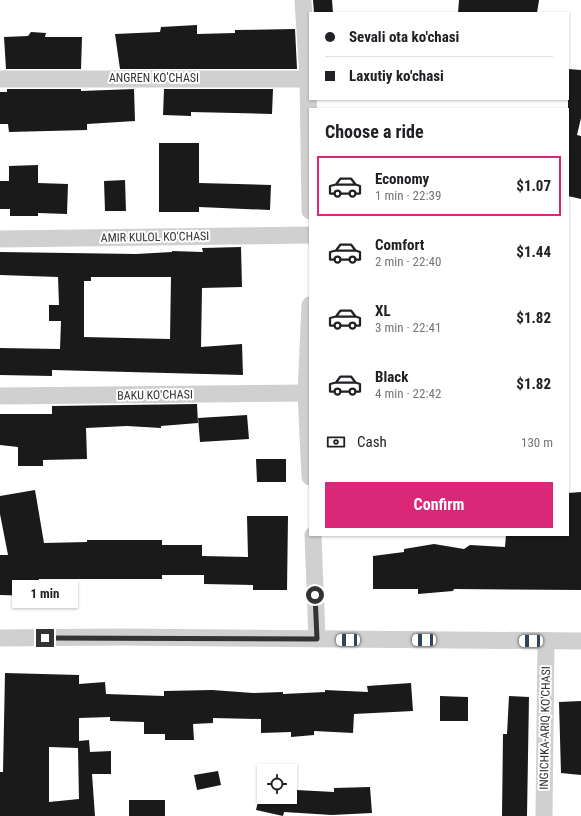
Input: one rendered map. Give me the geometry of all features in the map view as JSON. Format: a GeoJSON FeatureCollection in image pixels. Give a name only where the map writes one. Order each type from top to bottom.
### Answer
{"type":"FeatureCollection","features":[{"type":"Feature","properties":{"kind":"street"},"geometry":{"type":"LineString","coordinates":[[303,0],[308,79],[309,145]]}},
{"type":"Feature","properties":{"kind":"street","name":"ANGREN KO'CHASI"},"geometry":{"type":"LineString","coordinates":[[0,79],[308,79]]}},
{"type":"Feature","properties":{"kind":"street","name":"AMIR KULOL KO'CHASI"},"geometry":{"type":"LineString","coordinates":[[0,239],[309,236]]}},
{"type":"Feature","properties":{"kind":"street"},"geometry":{"type":"LineString","coordinates":[[309,349],[309,435]]}},
{"type":"Feature","properties":{"kind":"street","name":"BAKU KO'CHASI"},"geometry":{"type":"LineString","coordinates":[[0,396],[308,393]]}},
{"type":"Feature","properties":{"kind":"street"},"geometry":{"type":"LineString","coordinates":[[313,536],[317,639]]}},
{"type":"Feature","properties":{"kind":"street"},"geometry":{"type":"LineString","coordinates":[[0,638],[120,637],[546,641],[581,640]]}},
{"type":"Feature","properties":{"kind":"street","name":"INGICHKA-ARIQ KO'CHASI"},"geometry":{"type":"LineString","coordinates":[[544,816],[546,641]]}},
{"type":"Feature","properties":{"kind":"building"},"geometry":{"type":"Polygon","coordinates":[[[313,0],[332,0],[333,12],[314,12],[313,0]]]}},
{"type":"Feature","properties":{"kind":"building"},"geometry":{"type":"Polygon","coordinates":[[[459,0],[539,0],[537,12],[458,12],[459,0]]]}},
{"type":"Feature","properties":{"kind":"building"},"geometry":{"type":"Polygon","coordinates":[[[197,25],[197,34],[235,33],[235,30],[295,29],[297,69],[120,69],[115,34],[160,32],[161,27],[197,25]]]}},
{"type":"Feature","properties":{"kind":"building"},"geometry":{"type":"Polygon","coordinates":[[[31,32],[46,33],[45,37],[82,37],[81,69],[6,69],[4,37],[28,36],[31,32]]]}},
{"type":"Feature","properties":{"kind":"building"},"geometry":{"type":"Polygon","coordinates":[[[569,69],[581,70],[581,118],[577,135],[581,136],[581,199],[569,196],[569,69]]]}},
{"type":"Feature","properties":{"kind":"building"},"geometry":{"type":"Polygon","coordinates":[[[7,89],[81,89],[81,91],[134,89],[135,121],[87,124],[87,130],[9,132],[8,124],[0,124],[0,92],[7,92],[7,89]]]}},
{"type":"Feature","properties":{"kind":"building"},"geometry":{"type":"Polygon","coordinates":[[[164,89],[273,89],[272,114],[191,112],[191,116],[163,115],[164,89]]]}},
{"type":"Feature","properties":{"kind":"building"},"geometry":{"type":"Polygon","coordinates":[[[159,143],[199,143],[199,183],[271,185],[270,210],[199,207],[199,212],[159,212],[159,143]]]}},
{"type":"Feature","properties":{"kind":"building"},"geometry":{"type":"Polygon","coordinates":[[[38,165],[38,183],[68,184],[67,214],[38,213],[38,216],[10,216],[10,209],[0,209],[0,181],[9,181],[9,166],[38,165]]]}},
{"type":"Feature","properties":{"kind":"building"},"geometry":{"type":"Polygon","coordinates":[[[125,180],[126,211],[105,211],[104,181],[125,180]]]}},
{"type":"Feature","properties":{"kind":"building"},"geometry":{"type":"Polygon","coordinates":[[[241,247],[242,287],[202,288],[201,347],[242,344],[243,375],[52,370],[52,376],[0,375],[0,348],[60,349],[61,321],[49,321],[49,305],[59,305],[58,277],[0,275],[0,252],[136,254],[172,251],[203,252],[202,248],[241,247]],[[91,277],[91,281],[84,281],[84,337],[170,339],[171,277],[91,277]]]}},
{"type":"Feature","properties":{"kind":"building"},"geometry":{"type":"Polygon","coordinates":[[[197,404],[198,423],[161,426],[161,428],[127,426],[86,428],[87,459],[43,460],[43,466],[18,466],[18,447],[0,445],[0,414],[52,414],[52,406],[197,404]]]}},
{"type":"Feature","properties":{"kind":"building"},"geometry":{"type":"Polygon","coordinates":[[[247,415],[249,439],[200,442],[198,418],[247,415]]]}},
{"type":"Feature","properties":{"kind":"building"},"geometry":{"type":"Polygon","coordinates":[[[256,459],[286,459],[286,482],[257,482],[256,459]]]}},
{"type":"Feature","properties":{"kind":"building"},"geometry":{"type":"Polygon","coordinates":[[[35,490],[44,543],[87,542],[87,540],[162,540],[162,545],[202,545],[202,556],[248,557],[247,516],[288,516],[287,590],[253,590],[253,585],[204,584],[204,575],[162,575],[162,579],[39,579],[39,596],[0,595],[0,555],[8,555],[0,514],[0,496],[35,490]]]}},
{"type":"Feature","properties":{"kind":"building"},"geometry":{"type":"Polygon","coordinates":[[[581,492],[581,590],[454,589],[453,591],[418,594],[418,589],[373,589],[373,556],[404,552],[404,549],[434,544],[464,549],[470,545],[505,547],[506,536],[569,536],[569,493],[581,492]]]}},
{"type":"Feature","properties":{"kind":"building"},"geometry":{"type":"Polygon","coordinates":[[[5,673],[79,675],[79,684],[105,682],[106,694],[164,696],[164,691],[212,690],[253,693],[283,692],[283,694],[325,692],[325,690],[368,692],[367,686],[411,683],[413,711],[354,714],[353,733],[314,731],[314,735],[291,737],[291,732],[261,733],[261,719],[213,718],[213,723],[193,724],[194,740],[165,740],[165,734],[144,734],[144,722],[110,721],[110,717],[79,718],[79,741],[89,740],[90,752],[111,751],[111,774],[92,774],[95,816],[0,816],[0,772],[3,772],[5,673]],[[49,747],[49,802],[79,799],[78,748],[49,747]]]}},
{"type":"Feature","properties":{"kind":"building"},"geometry":{"type":"Polygon","coordinates":[[[440,696],[468,697],[468,721],[440,721],[440,696]]]}},
{"type":"Feature","properties":{"kind":"building"},"geometry":{"type":"Polygon","coordinates":[[[509,696],[529,697],[527,816],[502,816],[503,734],[507,734],[509,696]]]}},
{"type":"Feature","properties":{"kind":"building"},"geometry":{"type":"Polygon","coordinates":[[[581,701],[581,775],[561,773],[559,702],[581,701]]]}},
{"type":"Feature","properties":{"kind":"building"},"geometry":{"type":"Polygon","coordinates":[[[218,771],[221,785],[197,790],[194,775],[218,771]]]}},
{"type":"Feature","properties":{"kind":"building"},"geometry":{"type":"Polygon","coordinates":[[[370,787],[372,813],[332,815],[284,812],[283,816],[256,810],[257,804],[297,804],[297,790],[334,792],[334,788],[370,787]]]}},
{"type":"Feature","properties":{"kind":"building"},"geometry":{"type":"Polygon","coordinates":[[[129,800],[165,800],[165,816],[129,816],[129,800]]]}},
{"type":"Feature","properties":{"kind":"route"},"geometry":{"type":"LineString","coordinates":[[45,638],[120,637],[317,639],[315,595]]}}]}
